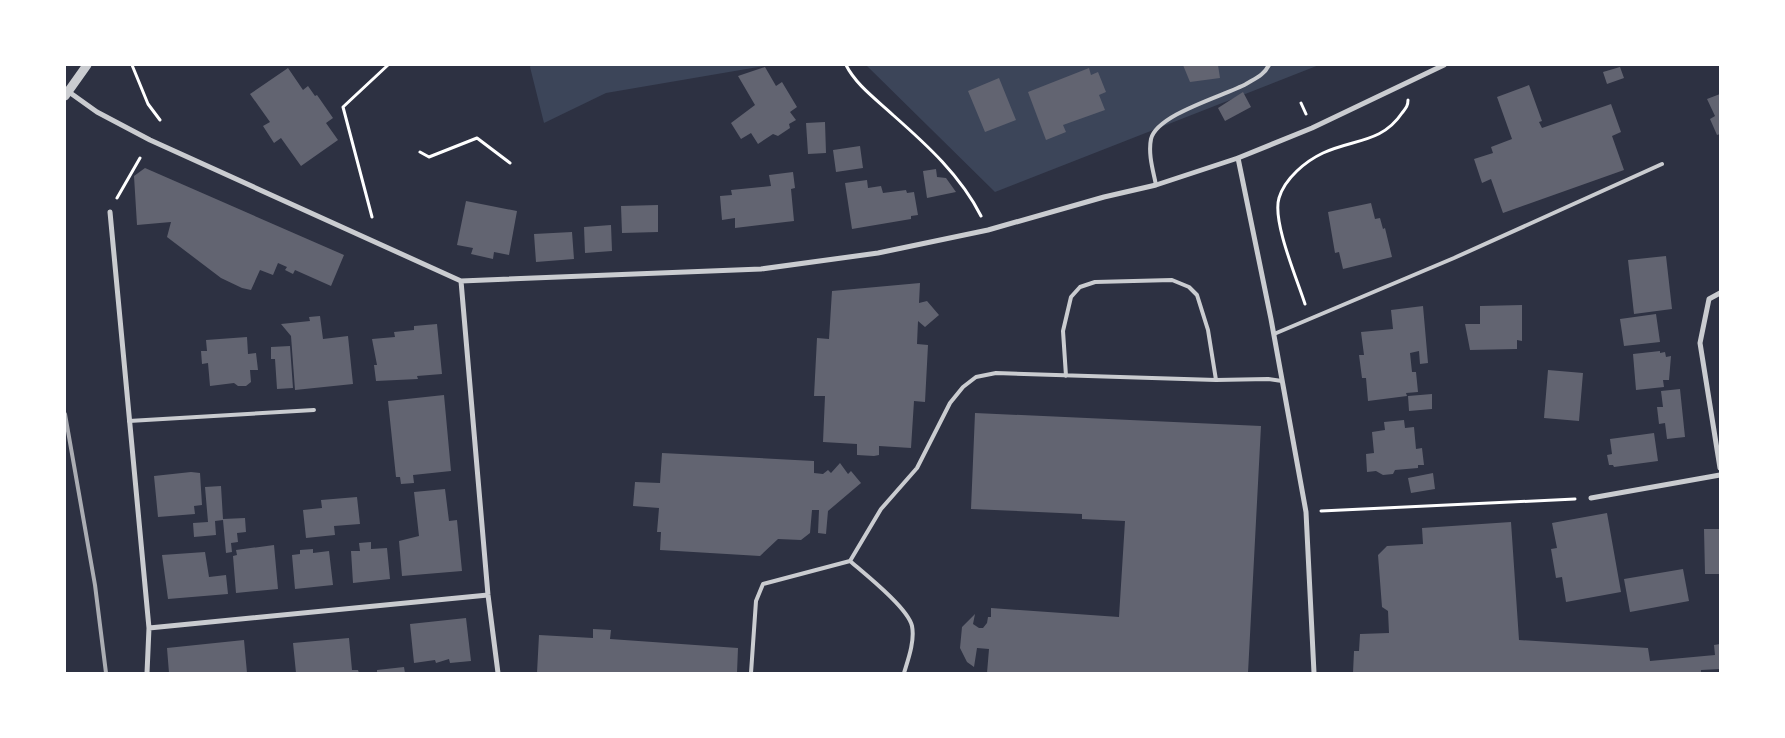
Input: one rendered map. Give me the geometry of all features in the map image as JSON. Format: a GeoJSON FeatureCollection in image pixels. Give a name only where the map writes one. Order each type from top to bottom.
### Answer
{"type":"FeatureCollection","features":[{"type":"Feature","properties":{"kind":"street"},"geometry":{"type":"LineString","coordinates":[[88,65],[67,94],[97,112],[150,140],[461,281],[761,269],[878,253],[988,230],[1104,197],[1156,185],[1238,158],[1312,128],[1444,65]]}},
{"type":"Feature","properties":{"kind":"street"},"geometry":{"type":"LineString","coordinates":[[1238,158],[1274,334],[1306,512],[1314,673]]}},
{"type":"Feature","properties":{"kind":"street"},"geometry":{"type":"LineString","coordinates":[[110,212],[148,628],[147,673]]}},
{"type":"Feature","properties":{"kind":"street"},"geometry":{"type":"LineString","coordinates":[[461,281],[488,595],[498,673]]}},
{"type":"Feature","properties":{"kind":"street"},"geometry":{"type":"LineString","coordinates":[[1720,293],[1709,299],[1700,342],[1720,468]]}},
{"type":"Feature","properties":{"kind":"street"},"geometry":{"type":"LineString","coordinates":[[1591,498],[1720,475]]}},
{"type":"Feature","properties":{"kind":"street"},"geometry":{"type":"LineString","coordinates":[[148,628],[488,595]]}},
{"type":"Feature","properties":{"kind":"lane"},"geometry":{"type":"LineString","coordinates":[[1156,185],[1150,150],[1152,137],[1160,126],[1179,113],[1235,90],[1266,73],[1269,65]]}},
{"type":"Feature","properties":{"kind":"lane"},"geometry":{"type":"LineString","coordinates":[[1274,334],[1454,258],[1662,164]]}},
{"type":"Feature","properties":{"kind":"lane"},"geometry":{"type":"LineString","coordinates":[[1066,376],[1063,331],[1071,297],[1080,287],[1095,282],[1172,280],[1189,287],[1197,295],[1208,330],[1216,380]]}},
{"type":"Feature","properties":{"kind":"lane"},"geometry":{"type":"LineString","coordinates":[[751,673],[756,601],[763,584],[850,561],[881,509],[917,468],[950,403],[963,387],[976,377],[996,373],[1216,380],[1268,379],[1282,381]]}},
{"type":"Feature","properties":{"kind":"lane"},"geometry":{"type":"LineString","coordinates":[[129,421],[314,410]]}},
{"type":"Feature","properties":{"kind":"lane"},"geometry":{"type":"LineString","coordinates":[[850,561],[898,605],[912,626],[910,653],[904,673]]}},
{"type":"Feature","properties":{"kind":"path"},"geometry":{"type":"LineString","coordinates":[[132,65],[148,104],[160,120]]}},
{"type":"Feature","properties":{"kind":"path"},"geometry":{"type":"LineString","coordinates":[[372,218],[343,107],[388,65]]}},
{"type":"Feature","properties":{"kind":"path"},"geometry":{"type":"LineString","coordinates":[[846,65],[857,82],[932,150],[949,169],[972,199],[988,230]]}},
{"type":"Feature","properties":{"kind":"path"},"geometry":{"type":"LineString","coordinates":[[1310,319],[1278,222],[1279,198],[1301,166],[1323,152],[1381,134],[1393,127],[1408,105],[1407,83]]}},
{"type":"Feature","properties":{"kind":"path"},"geometry":{"type":"LineString","coordinates":[[420,152],[429,158],[478,138],[510,163]]}},
{"type":"Feature","properties":{"kind":"path"},"geometry":{"type":"LineString","coordinates":[[110,212],[140,158]]}},
{"type":"Feature","properties":{"kind":"path"},"geometry":{"type":"LineString","coordinates":[[1306,512],[1591,498]]}},
{"type":"Feature","properties":{"kind":"shaded area"},"geometry":{"type":"Polygon","coordinates":[[[531,65],[770,65],[606,93],[544,123],[531,65]]]}},
{"type":"Feature","properties":{"kind":"shaded area"},"geometry":{"type":"Polygon","coordinates":[[[866,65],[1319,65],[995,192],[866,65]]]}},
{"type":"Feature","properties":{"kind":"building"},"geometry":{"type":"Polygon","coordinates":[[[1183,65],[1218,65],[1220,78],[1190,82],[1183,65]]]}},
{"type":"Feature","properties":{"kind":"building"},"geometry":{"type":"Polygon","coordinates":[[[765,67],[776,86],[782,82],[797,107],[790,112],[796,120],[789,124],[790,128],[778,136],[773,134],[758,144],[751,133],[741,139],[731,123],[755,105],[738,76],[765,67]]]}},
{"type":"Feature","properties":{"kind":"building"},"geometry":{"type":"Polygon","coordinates":[[[1620,67],[1624,78],[1607,84],[1603,72],[1620,67]]]}},
{"type":"Feature","properties":{"kind":"building"},"geometry":{"type":"Polygon","coordinates":[[[288,68],[303,90],[308,86],[315,96],[317,95],[333,118],[326,123],[338,140],[301,166],[281,138],[274,143],[263,126],[270,122],[250,94],[288,68]]]}},
{"type":"Feature","properties":{"kind":"building"},"geometry":{"type":"Polygon","coordinates":[[[1089,68],[1091,75],[1098,72],[1106,92],[1099,95],[1105,110],[1063,125],[1066,132],[1046,140],[1028,92],[1089,68]]]}},
{"type":"Feature","properties":{"kind":"building"},"geometry":{"type":"Polygon","coordinates":[[[999,78],[1016,120],[985,132],[968,91],[999,78]]]}},
{"type":"Feature","properties":{"kind":"building"},"geometry":{"type":"Polygon","coordinates":[[[1529,85],[1542,121],[1539,122],[1542,128],[1611,104],[1621,132],[1612,136],[1624,170],[1503,213],[1491,179],[1482,183],[1474,159],[1493,153],[1491,147],[1512,139],[1497,97],[1529,85]]]}},
{"type":"Feature","properties":{"kind":"building"},"geometry":{"type":"Polygon","coordinates":[[[1243,92],[1251,107],[1225,121],[1218,108],[1243,92]]]}},
{"type":"Feature","properties":{"kind":"building"},"geometry":{"type":"Polygon","coordinates":[[[1720,94],[1720,134],[1717,135],[1710,119],[1715,116],[1707,99],[1720,94]]]}},
{"type":"Feature","properties":{"kind":"building"},"geometry":{"type":"Polygon","coordinates":[[[825,122],[826,153],[808,154],[806,123],[825,122]]]}},
{"type":"Feature","properties":{"kind":"building"},"geometry":{"type":"Polygon","coordinates":[[[860,146],[863,168],[836,172],[833,150],[860,146]]]}},
{"type":"Feature","properties":{"kind":"building"},"geometry":{"type":"Polygon","coordinates":[[[145,168],[344,255],[331,286],[295,270],[293,274],[285,270],[287,267],[278,263],[273,275],[260,270],[251,290],[242,288],[221,278],[167,237],[171,222],[137,225],[134,176],[145,168]]]}},
{"type":"Feature","properties":{"kind":"building"},"geometry":{"type":"Polygon","coordinates":[[[936,169],[937,177],[946,178],[956,192],[927,198],[923,171],[936,169]]]}},
{"type":"Feature","properties":{"kind":"building"},"geometry":{"type":"Polygon","coordinates":[[[793,172],[795,188],[791,189],[794,221],[735,228],[735,218],[722,220],[720,196],[732,195],[731,190],[771,186],[769,175],[793,172]]]}},
{"type":"Feature","properties":{"kind":"building"},"geometry":{"type":"Polygon","coordinates":[[[867,180],[868,188],[881,186],[883,193],[906,190],[907,193],[914,192],[918,215],[911,216],[911,219],[852,229],[845,183],[867,180]]]}},
{"type":"Feature","properties":{"kind":"building"},"geometry":{"type":"Polygon","coordinates":[[[466,201],[517,211],[509,255],[494,252],[493,259],[471,254],[473,248],[457,245],[466,201]]]}},
{"type":"Feature","properties":{"kind":"building"},"geometry":{"type":"Polygon","coordinates":[[[1371,203],[1375,219],[1380,218],[1383,229],[1385,228],[1392,257],[1343,269],[1339,252],[1335,253],[1328,212],[1371,203]]]}},
{"type":"Feature","properties":{"kind":"building"},"geometry":{"type":"Polygon","coordinates":[[[658,205],[658,232],[622,233],[621,206],[658,205]]]}},
{"type":"Feature","properties":{"kind":"building"},"geometry":{"type":"Polygon","coordinates":[[[611,225],[612,251],[585,253],[584,227],[611,225]]]}},
{"type":"Feature","properties":{"kind":"building"},"geometry":{"type":"Polygon","coordinates":[[[572,232],[574,259],[536,262],[534,234],[572,232]]]}},
{"type":"Feature","properties":{"kind":"building"},"geometry":{"type":"Polygon","coordinates":[[[1666,256],[1672,309],[1634,314],[1628,260],[1666,256]]]}},
{"type":"Feature","properties":{"kind":"building"},"geometry":{"type":"Polygon","coordinates":[[[920,283],[919,303],[927,301],[939,315],[925,327],[918,321],[917,344],[928,345],[925,402],[914,401],[911,448],[879,446],[879,455],[857,455],[857,444],[823,442],[825,396],[814,396],[817,338],[829,339],[832,291],[920,283]]]}},
{"type":"Feature","properties":{"kind":"building"},"geometry":{"type":"Polygon","coordinates":[[[1522,305],[1522,341],[1517,340],[1517,349],[1470,350],[1465,324],[1480,324],[1480,306],[1522,305]]]}},
{"type":"Feature","properties":{"kind":"building"},"geometry":{"type":"Polygon","coordinates":[[[1423,306],[1428,363],[1420,364],[1419,351],[1410,353],[1412,372],[1416,372],[1418,392],[1406,393],[1407,396],[1368,401],[1366,378],[1362,378],[1359,355],[1364,355],[1361,332],[1393,329],[1391,310],[1423,306]]]}},
{"type":"Feature","properties":{"kind":"building"},"geometry":{"type":"Polygon","coordinates":[[[1656,314],[1660,342],[1624,346],[1620,319],[1656,314]]]}},
{"type":"Feature","properties":{"kind":"building"},"geometry":{"type":"Polygon","coordinates":[[[320,316],[323,339],[348,336],[353,384],[295,390],[291,336],[281,324],[310,321],[309,317],[320,316]]]}},
{"type":"Feature","properties":{"kind":"building"},"geometry":{"type":"Polygon","coordinates":[[[437,324],[442,374],[417,376],[418,379],[376,381],[374,365],[377,365],[372,339],[395,337],[394,332],[414,330],[414,326],[437,324]]]}},
{"type":"Feature","properties":{"kind":"building"},"geometry":{"type":"Polygon","coordinates":[[[247,337],[248,354],[256,353],[258,370],[250,370],[251,382],[246,386],[238,386],[234,383],[210,386],[208,363],[202,364],[201,351],[207,351],[206,340],[247,337]]]}},
{"type":"Feature","properties":{"kind":"building"},"geometry":{"type":"Polygon","coordinates":[[[290,346],[293,388],[277,389],[275,359],[271,359],[271,347],[290,346]]]}},
{"type":"Feature","properties":{"kind":"building"},"geometry":{"type":"Polygon","coordinates":[[[1660,351],[1660,353],[1665,352],[1666,357],[1671,356],[1669,380],[1663,380],[1664,387],[1636,390],[1633,354],[1660,351]]]}},
{"type":"Feature","properties":{"kind":"building"},"geometry":{"type":"Polygon","coordinates":[[[1548,370],[1583,373],[1579,421],[1544,418],[1548,370]]]}},
{"type":"Feature","properties":{"kind":"building"},"geometry":{"type":"Polygon","coordinates":[[[1680,389],[1685,437],[1667,439],[1665,423],[1659,424],[1657,407],[1663,407],[1661,391],[1680,389]]]}},
{"type":"Feature","properties":{"kind":"building"},"geometry":{"type":"Polygon","coordinates":[[[1432,394],[1432,409],[1409,411],[1408,396],[1432,394]]]}},
{"type":"Feature","properties":{"kind":"building"},"geometry":{"type":"Polygon","coordinates":[[[444,395],[451,471],[413,475],[414,483],[401,484],[400,477],[396,477],[388,401],[444,395]]]}},
{"type":"Feature","properties":{"kind":"building"},"geometry":{"type":"Polygon","coordinates":[[[975,413],[1261,426],[1248,673],[987,673],[989,649],[977,648],[974,667],[967,662],[960,648],[962,627],[975,614],[973,624],[983,628],[987,623],[988,617],[991,617],[991,608],[1119,617],[1125,521],[1082,519],[1082,514],[971,509],[975,413]]]}},
{"type":"Feature","properties":{"kind":"building"},"geometry":{"type":"Polygon","coordinates":[[[1404,420],[1405,428],[1414,427],[1416,449],[1422,448],[1424,465],[1418,465],[1418,468],[1395,470],[1393,474],[1383,475],[1376,471],[1367,472],[1366,454],[1374,453],[1372,432],[1385,430],[1384,422],[1404,420]]]}},
{"type":"Feature","properties":{"kind":"building"},"geometry":{"type":"Polygon","coordinates":[[[1654,433],[1658,461],[1614,467],[1609,465],[1607,455],[1612,454],[1610,439],[1654,433]]]}},
{"type":"Feature","properties":{"kind":"building"},"geometry":{"type":"Polygon","coordinates":[[[662,453],[814,461],[814,473],[823,474],[828,470],[831,473],[840,463],[848,474],[851,471],[861,483],[828,511],[826,534],[818,533],[819,510],[812,510],[810,533],[801,540],[778,539],[760,556],[660,550],[661,532],[657,532],[659,508],[633,506],[635,482],[660,483],[662,453]]]}},
{"type":"Feature","properties":{"kind":"building"},"geometry":{"type":"Polygon","coordinates":[[[191,472],[200,473],[202,505],[194,506],[195,514],[158,517],[154,476],[191,472]]]}},
{"type":"Feature","properties":{"kind":"building"},"geometry":{"type":"Polygon","coordinates":[[[1433,473],[1435,489],[1411,493],[1408,478],[1433,473]]]}},
{"type":"Feature","properties":{"kind":"building"},"geometry":{"type":"Polygon","coordinates":[[[221,486],[223,519],[245,518],[246,532],[237,533],[238,542],[231,543],[232,552],[226,553],[223,520],[215,521],[216,535],[194,537],[193,523],[208,522],[205,487],[221,486]]]}},
{"type":"Feature","properties":{"kind":"building"},"geometry":{"type":"Polygon","coordinates":[[[445,489],[449,521],[457,520],[462,571],[402,576],[399,541],[419,536],[414,492],[445,489]]]}},
{"type":"Feature","properties":{"kind":"building"},"geometry":{"type":"Polygon","coordinates":[[[357,497],[360,524],[334,526],[335,535],[306,538],[303,510],[322,508],[321,500],[357,497]]]}},
{"type":"Feature","properties":{"kind":"building"},"geometry":{"type":"Polygon","coordinates":[[[1607,513],[1621,592],[1566,602],[1562,577],[1556,578],[1551,549],[1557,548],[1552,523],[1607,513]]]}},
{"type":"Feature","properties":{"kind":"building"},"geometry":{"type":"Polygon","coordinates":[[[1511,522],[1519,640],[1648,648],[1650,661],[1715,655],[1714,645],[1720,644],[1720,669],[1701,670],[1701,673],[1353,673],[1354,651],[1359,651],[1360,634],[1389,633],[1388,611],[1382,607],[1378,555],[1387,546],[1423,544],[1422,528],[1511,522]]]}},
{"type":"Feature","properties":{"kind":"building"},"geometry":{"type":"Polygon","coordinates":[[[1704,529],[1720,529],[1720,574],[1705,574],[1704,529]]]}},
{"type":"Feature","properties":{"kind":"building"},"geometry":{"type":"Polygon","coordinates":[[[371,542],[371,549],[387,548],[390,579],[353,583],[351,551],[360,551],[359,543],[371,542]]]}},
{"type":"Feature","properties":{"kind":"building"},"geometry":{"type":"Polygon","coordinates":[[[274,545],[278,589],[236,593],[233,556],[237,555],[236,550],[274,545]]]}},
{"type":"Feature","properties":{"kind":"building"},"geometry":{"type":"Polygon","coordinates":[[[313,549],[313,553],[329,551],[333,585],[295,589],[292,555],[300,554],[300,550],[313,549]]]}},
{"type":"Feature","properties":{"kind":"building"},"geometry":{"type":"Polygon","coordinates":[[[205,552],[209,577],[226,575],[228,594],[168,599],[162,555],[205,552]]]}},
{"type":"Feature","properties":{"kind":"building"},"geometry":{"type":"Polygon","coordinates":[[[1683,569],[1689,601],[1630,612],[1624,579],[1683,569]]]}},
{"type":"Feature","properties":{"kind":"building"},"geometry":{"type":"Polygon","coordinates":[[[466,618],[471,661],[450,663],[449,659],[436,663],[435,660],[414,663],[410,624],[466,618]]]}},
{"type":"Feature","properties":{"kind":"building"},"geometry":{"type":"Polygon","coordinates":[[[593,629],[611,630],[610,639],[738,648],[737,673],[537,673],[539,635],[593,638],[593,629]]]}},
{"type":"Feature","properties":{"kind":"building"},"geometry":{"type":"Polygon","coordinates":[[[349,638],[352,670],[358,670],[359,673],[296,673],[293,643],[349,638]]]}},
{"type":"Feature","properties":{"kind":"building"},"geometry":{"type":"Polygon","coordinates":[[[244,640],[247,673],[169,673],[167,648],[244,640]]]}},
{"type":"Feature","properties":{"kind":"building"},"geometry":{"type":"Polygon","coordinates":[[[404,667],[405,673],[377,673],[377,670],[404,667]]]}},
{"type":"Feature","properties":{"kind":"railway"},"geometry":{"type":"LineString","coordinates":[[65,414],[95,585],[106,673]]}}]}
